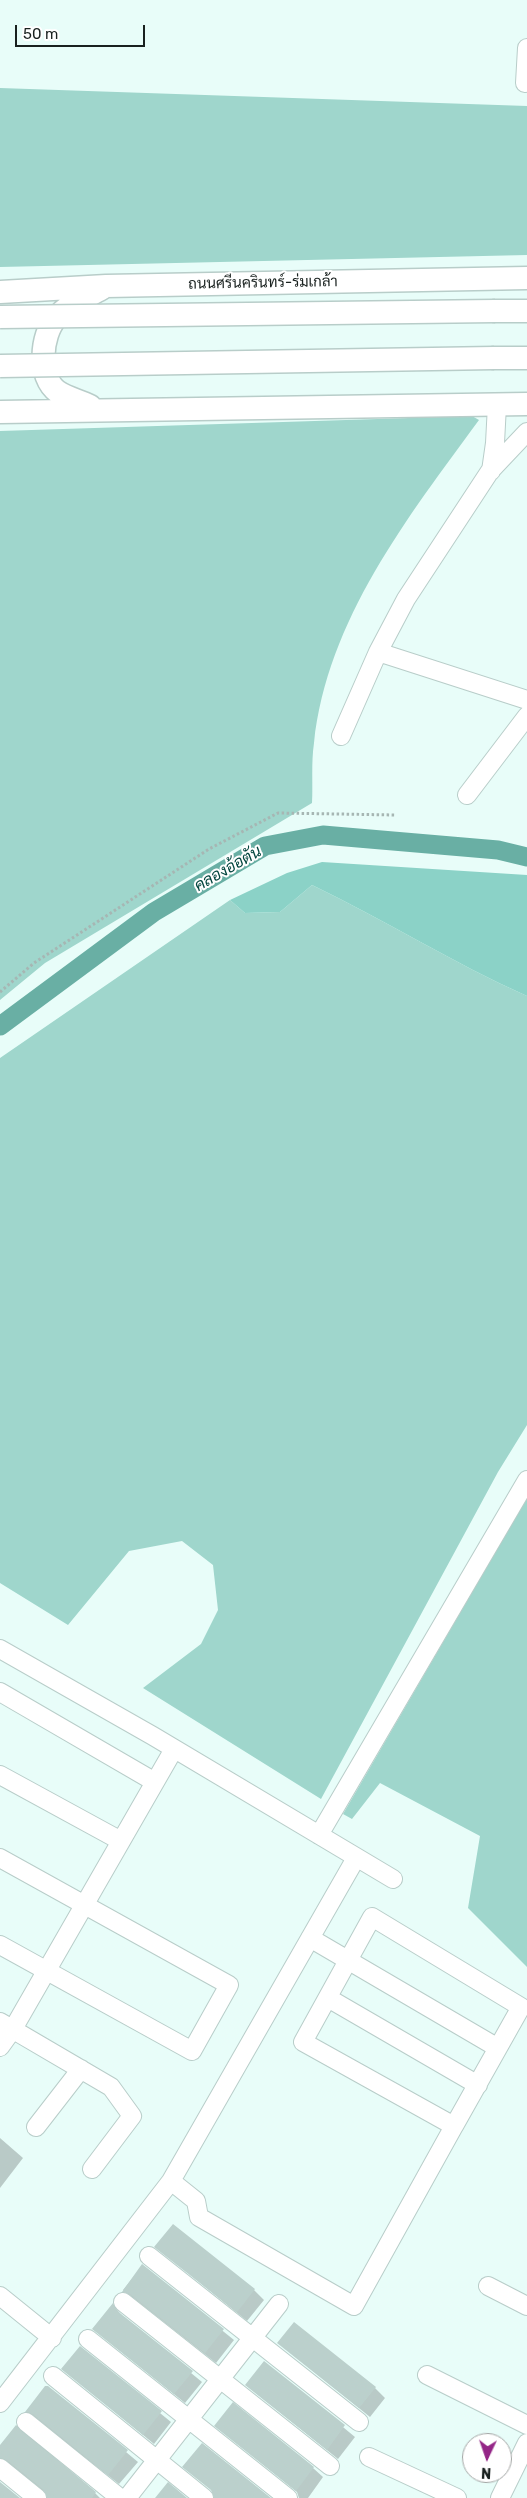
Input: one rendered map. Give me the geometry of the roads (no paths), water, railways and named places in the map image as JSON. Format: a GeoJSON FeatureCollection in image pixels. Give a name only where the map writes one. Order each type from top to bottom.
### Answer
{"type":"FeatureCollection","features":[{"type":"Feature","properties":{"kind":"main road","name":"ถนนศรีนครินทร์-ร่มเกล้า"},"geometry":{"type":"LineString","coordinates":[[0,292],[106,286],[527,278]]}},
{"type":"Feature","properties":{"kind":"main road"},"geometry":{"type":"LineString","coordinates":[[98,409],[58,392],[48,381],[45,369],[44,347],[47,331],[56,317],[106,286]]}},
{"type":"Feature","properties":{"kind":"main road","name":"ถนนศรีนครินทร์-ร่มเกล้า"},"geometry":{"type":"LineString","coordinates":[[0,317],[527,311]]}},
{"type":"Feature","properties":{"kind":"main road"},"geometry":{"type":"LineString","coordinates":[[0,366],[527,358]]}},
{"type":"Feature","properties":{"kind":"main road"},"geometry":{"type":"LineString","coordinates":[[0,412],[98,409],[527,404]]}},
{"type":"Feature","properties":{"kind":"street"},"geometry":{"type":"LineString","coordinates":[[525,83],[527,48]]}},
{"type":"Feature","properties":{"kind":"street"},"geometry":{"type":"LineString","coordinates":[[490,471],[495,443],[497,405]]}},
{"type":"Feature","properties":{"kind":"street"},"geometry":{"type":"LineString","coordinates":[[340,736],[378,652],[406,599],[490,471],[527,432]]}},
{"type":"Feature","properties":{"kind":"street"},"geometry":{"type":"LineString","coordinates":[[378,652],[527,700]]}},
{"type":"Feature","properties":{"kind":"street"},"geometry":{"type":"LineString","coordinates":[[467,795],[527,716]]}},
{"type":"Feature","properties":{"kind":"street"},"geometry":{"type":"LineString","coordinates":[[319,1835],[527,1480]]}},
{"type":"Feature","properties":{"kind":"street"},"geometry":{"type":"LineString","coordinates":[[0,1649],[174,1749],[393,1879]]}},
{"type":"Feature","properties":{"kind":"street"},"geometry":{"type":"LineString","coordinates":[[0,1692],[155,1782]]}},
{"type":"Feature","properties":{"kind":"street"},"geometry":{"type":"LineString","coordinates":[[0,2047],[6,2026],[46,1971],[174,1749]]}},
{"type":"Feature","properties":{"kind":"street"},"geometry":{"type":"LineString","coordinates":[[0,1775],[121,1841]]}},
{"type":"Feature","properties":{"kind":"street"},"geometry":{"type":"LineString","coordinates":[[0,1858],[229,1985],[192,2051],[0,1944]]}},
{"type":"Feature","properties":{"kind":"street"},"geometry":{"type":"LineString","coordinates":[[0,2403],[52,2338],[171,2181],[356,1858]]}},
{"type":"Feature","properties":{"kind":"street"},"geometry":{"type":"LineString","coordinates":[[171,2181],[196,2201],[199,2217],[354,2306],[521,2007],[372,1917],[303,2042],[454,2126]]}},
{"type":"Feature","properties":{"kind":"street"},"geometry":{"type":"LineString","coordinates":[[310,1938],[498,2048]]}},
{"type":"Feature","properties":{"kind":"street"},"geometry":{"type":"LineString","coordinates":[[328,1998],[478,2085]]}},
{"type":"Feature","properties":{"kind":"street"},"geometry":{"type":"LineString","coordinates":[[6,2026],[112,2087],[132,2116],[92,2169]]}},
{"type":"Feature","properties":{"kind":"street"},"geometry":{"type":"LineString","coordinates":[[36,2127],[81,2069]]}},
{"type":"Feature","properties":{"kind":"street"},"geometry":{"type":"LineString","coordinates":[[150,2256],[358,2422]]}},
{"type":"Feature","properties":{"kind":"street"},"geometry":{"type":"LineString","coordinates":[[488,2286],[527,2306]]}},
{"type":"Feature","properties":{"kind":"street"},"geometry":{"type":"LineString","coordinates":[[0,2296],[52,2338]]}},
{"type":"Feature","properties":{"kind":"street"},"geometry":{"type":"LineString","coordinates":[[123,2302],[330,2466]]}},
{"type":"Feature","properties":{"kind":"street"},"geometry":{"type":"LineString","coordinates":[[127,2498],[279,2304]]}},
{"type":"Feature","properties":{"kind":"street"},"geometry":{"type":"LineString","coordinates":[[88,2339],[288,2498]]}},
{"type":"Feature","properties":{"kind":"street"},"geometry":{"type":"LineString","coordinates":[[427,2375],[527,2425]]}},
{"type":"Feature","properties":{"kind":"street"},"geometry":{"type":"LineString","coordinates":[[53,2376],[156,2462],[204,2498]]}},
{"type":"Feature","properties":{"kind":"street"},"geometry":{"type":"LineString","coordinates":[[26,2422],[120,2498]]}},
{"type":"Feature","properties":{"kind":"street"},"geometry":{"type":"LineString","coordinates":[[500,2498],[527,2443]]}},
{"type":"Feature","properties":{"kind":"street"},"geometry":{"type":"LineString","coordinates":[[368,2457],[457,2498]]}},
{"type":"Feature","properties":{"kind":"street"},"geometry":{"type":"LineString","coordinates":[[0,2468],[37,2498]]}},
{"type":"Feature","properties":{"kind":"waterway","name":"คลองอ้อตัน"},"geometry":{"type":"LineString","coordinates":[[0,1026],[154,912],[265,846],[323,835],[498,850],[527,857]]}}]}
